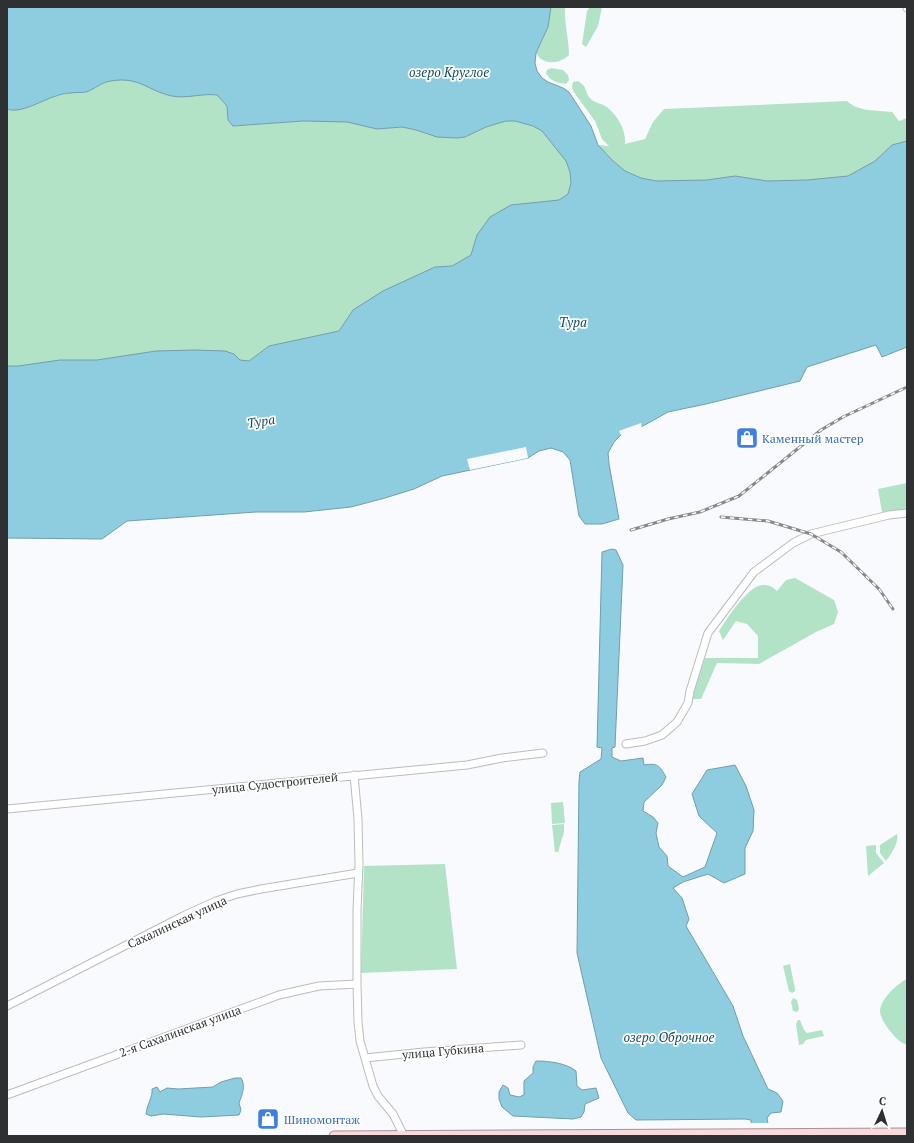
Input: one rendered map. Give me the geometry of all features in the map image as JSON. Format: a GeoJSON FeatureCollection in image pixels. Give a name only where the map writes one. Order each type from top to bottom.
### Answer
{"type":"FeatureCollection","features":[{"type":"Feature","properties":{"kind":"main road"},"geometry":{"type":"LineString","coordinates":[[334,1136],[642,1134],[816,1135],[907,1133]]}},
{"type":"Feature","properties":{"kind":"street"},"geometry":{"type":"LineString","coordinates":[[626,744],[645,741],[662,735],[677,722],[688,703],[690,691],[708,633],[754,572],[793,543],[811,534],[883,516],[907,513]]}},
{"type":"Feature","properties":{"kind":"street","name":"улица Судостроителей"},"geometry":{"type":"LineString","coordinates":[[7,810],[467,765],[502,758],[543,753]]}},
{"type":"Feature","properties":{"kind":"street"},"geometry":{"type":"LineString","coordinates":[[354,775],[358,819],[359,864],[357,984],[360,1041],[375,1091],[393,1114],[404,1136]]}},
{"type":"Feature","properties":{"kind":"street","name":"Сахалинская улица"},"geometry":{"type":"LineString","coordinates":[[7,1006],[182,916],[237,894],[358,873]]}},
{"type":"Feature","properties":{"kind":"street","name":"2-я Сахалинская улица"},"geometry":{"type":"LineString","coordinates":[[7,1095],[280,994],[319,986],[357,984]]}},
{"type":"Feature","properties":{"kind":"street","name":"улица Губкина"},"geometry":{"type":"LineString","coordinates":[[365,1058],[521,1045]]}},
{"type":"Feature","properties":{"kind":"green space"},"geometry":{"type":"Polygon","coordinates":[[[551,7],[565,7],[569,55],[556,62],[547,62],[536,53],[544,37],[551,7]]]}},
{"type":"Feature","properties":{"kind":"green space"},"geometry":{"type":"Polygon","coordinates":[[[590,7],[602,7],[598,26],[586,47],[582,44],[587,11],[590,7]]]}},
{"type":"Feature","properties":{"kind":"green space"},"geometry":{"type":"Polygon","coordinates":[[[551,68],[563,70],[568,75],[569,80],[566,84],[557,82],[550,78],[546,73],[547,70],[551,68]]]}},
{"type":"Feature","properties":{"kind":"green space"},"geometry":{"type":"Polygon","coordinates":[[[126,79],[144,84],[162,93],[193,96],[207,93],[217,95],[227,106],[228,120],[233,126],[304,121],[347,122],[377,129],[402,127],[429,135],[457,138],[465,137],[486,127],[506,121],[515,121],[533,126],[542,131],[566,161],[570,172],[571,183],[568,194],[559,200],[511,205],[477,235],[472,255],[452,266],[435,267],[353,310],[339,331],[269,346],[249,361],[240,360],[234,355],[156,351],[97,360],[61,360],[18,366],[7,366],[7,109],[20,109],[53,97],[69,93],[86,92],[109,81],[126,79]]]}},
{"type":"Feature","properties":{"kind":"green space"},"geometry":{"type":"Polygon","coordinates":[[[578,81],[584,86],[588,96],[592,100],[607,107],[615,115],[623,129],[625,144],[645,139],[653,122],[664,109],[847,101],[851,105],[862,109],[892,112],[899,121],[907,118],[907,141],[892,145],[875,161],[848,176],[807,180],[767,181],[735,176],[707,180],[656,181],[641,178],[625,171],[598,145],[609,146],[602,139],[595,121],[573,91],[573,82],[578,81]]]}},
{"type":"Feature","properties":{"kind":"green space"},"geometry":{"type":"Polygon","coordinates":[[[907,483],[907,510],[882,512],[878,489],[907,483]]]}},
{"type":"Feature","properties":{"kind":"green space"},"geometry":{"type":"Polygon","coordinates":[[[795,578],[834,600],[838,612],[834,624],[816,632],[759,664],[717,663],[701,699],[693,699],[693,692],[705,658],[758,658],[758,636],[747,624],[736,621],[723,640],[719,631],[738,604],[751,590],[757,586],[767,585],[777,591],[786,580],[795,578]]]}},
{"type":"Feature","properties":{"kind":"green space"},"geometry":{"type":"Polygon","coordinates":[[[563,802],[565,823],[552,824],[551,803],[563,802]]]}},
{"type":"Feature","properties":{"kind":"green space"},"geometry":{"type":"Polygon","coordinates":[[[564,824],[564,832],[558,852],[555,852],[552,825],[564,824]]]}},
{"type":"Feature","properties":{"kind":"green space"},"geometry":{"type":"Polygon","coordinates":[[[897,834],[896,845],[886,861],[880,853],[880,845],[897,834]]]}},
{"type":"Feature","properties":{"kind":"green space"},"geometry":{"type":"Polygon","coordinates":[[[876,845],[876,853],[884,863],[868,876],[866,846],[876,845]]]}},
{"type":"Feature","properties":{"kind":"green space"},"geometry":{"type":"Polygon","coordinates":[[[445,864],[457,969],[361,973],[364,866],[445,864]]]}},
{"type":"Feature","properties":{"kind":"green space"},"geometry":{"type":"Polygon","coordinates":[[[790,964],[795,989],[792,993],[789,991],[783,966],[790,964]]]}},
{"type":"Feature","properties":{"kind":"green space"},"geometry":{"type":"Polygon","coordinates":[[[907,979],[907,1045],[896,1038],[885,1025],[880,1012],[886,997],[894,988],[907,979]]]}},
{"type":"Feature","properties":{"kind":"green space"},"geometry":{"type":"Polygon","coordinates":[[[793,998],[797,1000],[799,1009],[797,1012],[793,1011],[791,1002],[793,998]]]}},
{"type":"Feature","properties":{"kind":"green space"},"geometry":{"type":"Polygon","coordinates":[[[798,1020],[800,1020],[804,1030],[807,1033],[822,1030],[824,1036],[806,1040],[803,1044],[799,1045],[796,1024],[798,1020]]]}},
{"type":"Feature","properties":{"kind":"water","name":"Тура"},"geometry":{"type":"Polygon","coordinates":[[[7,7],[551,7],[548,27],[536,53],[535,63],[537,71],[542,78],[548,82],[569,92],[591,126],[598,145],[625,171],[641,178],[656,181],[707,180],[735,176],[767,181],[807,180],[848,176],[875,161],[892,145],[907,141],[907,347],[882,357],[876,345],[807,367],[800,381],[668,412],[643,426],[622,434],[614,442],[608,453],[619,519],[602,524],[585,524],[579,516],[570,460],[563,452],[551,448],[539,451],[528,458],[442,476],[414,489],[351,507],[304,512],[256,512],[127,521],[102,539],[7,538],[7,366],[18,366],[60,360],[97,360],[156,351],[194,350],[225,351],[234,354],[240,360],[249,361],[269,346],[339,331],[353,310],[383,291],[435,267],[452,266],[471,255],[477,235],[490,217],[511,205],[559,200],[568,194],[571,183],[570,172],[566,161],[542,131],[533,126],[515,121],[506,121],[486,127],[465,137],[457,138],[437,137],[402,127],[377,129],[347,122],[303,121],[233,126],[228,120],[227,106],[217,95],[178,97],[164,94],[136,82],[121,80],[105,83],[86,92],[69,93],[53,97],[18,110],[7,109],[7,7]]]}},
{"type":"Feature","properties":{"kind":"water","name":"озеро Оброчное"},"geometry":{"type":"Polygon","coordinates":[[[612,549],[616,550],[623,565],[615,747],[612,748],[612,757],[621,761],[643,758],[644,765],[652,764],[658,766],[666,777],[662,785],[644,802],[643,811],[653,817],[658,823],[656,833],[659,847],[667,856],[668,866],[683,877],[705,867],[717,833],[699,816],[692,794],[707,770],[735,765],[746,786],[754,810],[753,831],[745,848],[745,874],[724,883],[708,874],[683,882],[673,888],[682,898],[689,919],[686,926],[733,1006],[743,1036],[768,1089],[777,1093],[783,1101],[781,1112],[771,1113],[767,1118],[770,1136],[752,1136],[751,1120],[745,1119],[636,1120],[628,1113],[601,1058],[577,953],[579,781],[580,772],[601,759],[602,748],[597,747],[602,552],[612,549]]]}},
{"type":"Feature","properties":{"kind":"water"},"geometry":{"type":"Polygon","coordinates":[[[536,1061],[557,1063],[572,1068],[576,1071],[577,1086],[582,1090],[596,1088],[599,1098],[585,1104],[584,1112],[581,1117],[573,1119],[513,1116],[502,1107],[499,1099],[499,1092],[503,1085],[508,1088],[510,1095],[519,1097],[524,1095],[524,1081],[533,1073],[533,1067],[536,1061]]]}},
{"type":"Feature","properties":{"kind":"water"},"geometry":{"type":"Polygon","coordinates":[[[241,1078],[243,1084],[243,1090],[239,1103],[241,1110],[239,1115],[201,1117],[163,1114],[151,1116],[146,1114],[152,1095],[152,1089],[157,1087],[160,1092],[167,1088],[178,1089],[213,1087],[221,1082],[241,1078]]]}},
{"type":"Feature","properties":{"kind":"pier"},"geometry":{"type":"Polygon","coordinates":[[[641,423],[642,428],[622,437],[619,431],[641,423]]]}},
{"type":"Feature","properties":{"kind":"pier"},"geometry":{"type":"Polygon","coordinates":[[[526,447],[528,458],[470,470],[467,459],[526,447]]]}},
{"type":"Feature","properties":{"kind":"pier"},"geometry":{"type":"Polygon","coordinates":[[[749,1123],[770,1123],[772,1136],[750,1136],[749,1123]]]}},
{"type":"Feature","properties":{"kind":"railway"},"geometry":{"type":"LineString","coordinates":[[631,530],[668,519],[700,512],[739,496],[821,430],[843,417],[907,387]]}},
{"type":"Feature","properties":{"kind":"railway"},"geometry":{"type":"LineString","coordinates":[[721,517],[768,521],[811,534],[841,552],[879,589],[893,609]]}},
{"type":"Feature","properties":{"kind":"place","name":"Каменный мастер"},"geometry":{"type":"Point","coordinates":[747,438]}},
{"type":"Feature","properties":{"kind":"place","name":"Шиномонтаж"},"geometry":{"type":"Point","coordinates":[268,1119]}},
{"type":"Feature","properties":{"kind":"water label","name":"озеро Круглое"},"geometry":{"type":"Point","coordinates":[449,72]}}]}
